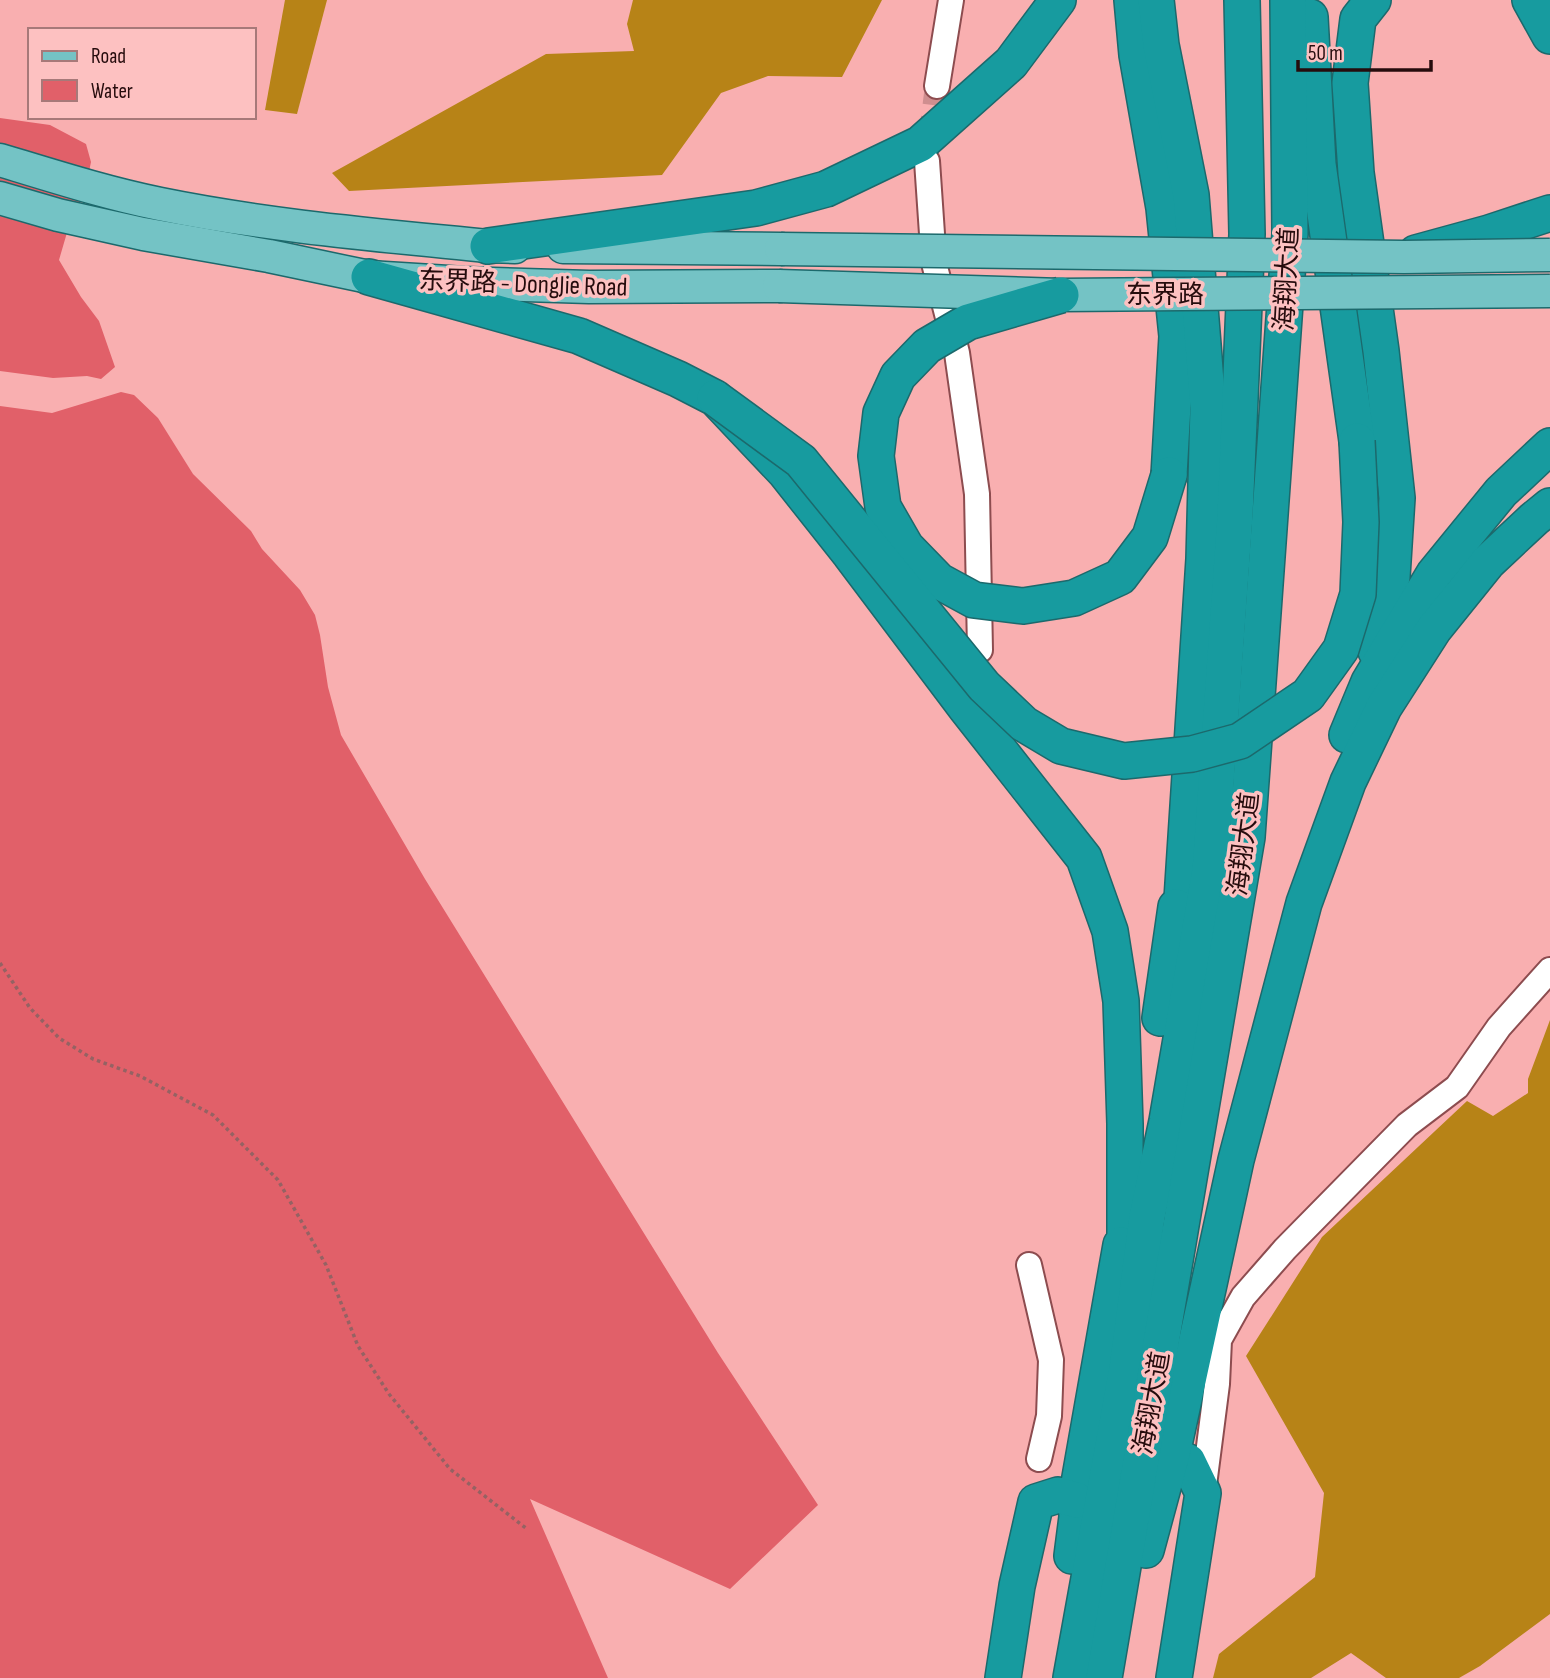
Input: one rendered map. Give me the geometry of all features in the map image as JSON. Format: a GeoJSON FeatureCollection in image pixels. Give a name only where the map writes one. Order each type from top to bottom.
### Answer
{"type":"FeatureCollection","features":[{"type":"Feature","properties":{"kind":"highway"},"geometry":{"type":"LineString","coordinates":[[488,246],[756,208],[826,189],[920,144],[1011,63],[1058,0]]}},
{"type":"Feature","properties":{"kind":"highway"},"geometry":{"type":"LineString","coordinates":[[1061,295],[968,322],[927,346],[898,376],[881,413],[876,456],[883,507],[906,547],[939,581],[974,600],[1023,607],[1074,598],[1121,577],[1150,537],[1169,475],[1177,336],[1164,208],[1137,55],[1132,0]]}},
{"type":"Feature","properties":{"kind":"highway"},"geometry":{"type":"LineString","coordinates":[[1156,0],[1161,45],[1191,195],[1208,407],[1204,559],[1167,1121]]}},
{"type":"Feature","properties":{"kind":"highway","name":"海翔大道"},"geometry":{"type":"LineString","coordinates":[[1071,1678],[1127,1368],[1147,1217],[1167,1121],[1210,870],[1235,516],[1247,234],[1242,0]]}},
{"type":"Feature","properties":{"kind":"highway","name":"海翔大道"},"geometry":{"type":"LineString","coordinates":[[1104,1678],[1248,837],[1290,234],[1288,0]]}},
{"type":"Feature","properties":{"kind":"highway"},"geometry":{"type":"LineString","coordinates":[[369,277],[579,336],[715,398],[801,461],[984,686],[1024,724],[1061,746],[1124,761],[1192,754],[1240,741],[1308,695],[1341,649],[1358,594],[1361,522],[1356,441],[1318,164],[1310,0]]}},
{"type":"Feature","properties":{"kind":"highway"},"geometry":{"type":"LineString","coordinates":[[1530,0],[1550,37]]}},
{"type":"Feature","properties":{"kind":"highway"},"geometry":{"type":"LineString","coordinates":[[1366,10],[1350,83],[1356,173],[1381,351],[1396,498],[1392,577],[1369,682]]}},
{"type":"Feature","properties":{"kind":"highway"},"geometry":{"type":"LineString","coordinates":[[1404,257],[1550,213]]}},
{"type":"Feature","properties":{"kind":"highway"},"geometry":{"type":"LineString","coordinates":[[715,398],[785,471],[1084,858],[1110,931],[1121,1001],[1127,1368]]}},
{"type":"Feature","properties":{"kind":"highway"},"geometry":{"type":"LineString","coordinates":[[1110,1678],[1172,1454],[1236,1160],[1269,980],[1304,838],[1369,682],[1434,573],[1501,492],[1550,446]]}},
{"type":"Feature","properties":{"kind":"highway"},"geometry":{"type":"LineString","coordinates":[[1236,1160],[1304,903],[1348,782],[1384,707],[1434,629],[1488,562],[1550,506]]}},
{"type":"Feature","properties":{"kind":"highway"},"geometry":{"type":"LineString","coordinates":[[1065,1678],[1069,1575],[1077,1517],[1076,1500],[1166,988],[1187,830]]}},
{"type":"Feature","properties":{"kind":"highway"},"geometry":{"type":"LineString","coordinates":[[1003,1678],[1017,1586],[1036,1502],[1056,1470],[1086,1442]]}},
{"type":"Feature","properties":{"kind":"highway"},"geometry":{"type":"LineString","coordinates":[[1172,1454],[1188,1462],[1203,1493],[1174,1678]]}},
{"type":"Feature","properties":{"kind":"highway"},"geometry":{"type":"LineString","coordinates":[[1036,1502],[1058,1495],[1076,1500]]}},
{"type":"Feature","properties":{"kind":"main road","name":"东界路 - DongJie Road"},"geometry":{"type":"LineString","coordinates":[[0,160],[157,204],[277,225],[488,246],[781,249]]}},
{"type":"Feature","properties":{"kind":"main road","name":"东界路 - DongJie Road"},"geometry":{"type":"LineString","coordinates":[[0,198],[58,215],[143,234],[369,277],[589,287],[779,286]]}},
{"type":"Feature","properties":{"kind":"main road","name":"东界路"},"geometry":{"type":"LineString","coordinates":[[781,249],[1404,257],[1550,255]]}},
{"type":"Feature","properties":{"kind":"main road","name":"东界路"},"geometry":{"type":"LineString","coordinates":[[779,286],[1061,295],[1550,291]]}},
{"type":"Feature","properties":{"kind":"street"},"geometry":{"type":"LineString","coordinates":[[937,86],[951,0]]}},
{"type":"Feature","properties":{"kind":"street"},"geometry":{"type":"LineString","coordinates":[[927,161],[934,264],[957,353],[976,494],[980,650]]}},
{"type":"Feature","properties":{"kind":"street"},"geometry":{"type":"LineString","coordinates":[[1203,1493],[1217,1384],[1219,1340],[1243,1297],[1285,1249],[1407,1125],[1457,1087],[1499,1027],[1550,970]]}},
{"type":"Feature","properties":{"kind":"street"},"geometry":{"type":"LineString","coordinates":[[1029,1265],[1051,1360],[1049,1416],[1039,1459]]}},
{"type":"Feature","properties":{"kind":"path"},"geometry":{"type":"LineString","coordinates":[[0,963],[30,1008],[58,1038],[93,1059],[140,1076],[213,1115],[278,1180],[326,1265],[358,1346],[389,1394],[450,1469],[527,1529]]}},
{"type":"Feature","properties":{"kind":"shaded area"},"geometry":{"type":"Polygon","coordinates":[[[285,0],[327,0],[297,114],[265,110],[285,0]]]}},
{"type":"Feature","properties":{"kind":"shaded area"},"geometry":{"type":"Polygon","coordinates":[[[633,0],[882,0],[842,77],[768,76],[721,93],[662,175],[349,191],[332,173],[546,54],[634,51],[627,24],[633,0]]]}},
{"type":"Feature","properties":{"kind":"shaded area"},"geometry":{"type":"Polygon","coordinates":[[[1550,1020],[1550,1614],[1480,1666],[1459,1678],[1386,1678],[1351,1653],[1311,1678],[1213,1678],[1219,1654],[1315,1577],[1324,1493],[1246,1356],[1322,1237],[1467,1101],[1493,1116],[1528,1093],[1528,1079],[1550,1020]]]}},
{"type":"Feature","properties":{"kind":"water"},"geometry":{"type":"Polygon","coordinates":[[[0,118],[50,125],[86,144],[91,162],[84,196],[73,212],[59,260],[99,321],[115,367],[101,379],[87,376],[53,378],[0,371],[0,118]]]}},
{"type":"Feature","properties":{"kind":"water"},"geometry":{"type":"Polygon","coordinates":[[[121,392],[134,395],[158,418],[193,474],[251,531],[262,549],[300,590],[315,615],[328,687],[341,735],[425,879],[718,1353],[818,1505],[730,1589],[530,1499],[608,1678],[0,1678],[0,406],[52,413],[121,392]]]}},
{"type":"Feature","properties":{"kind":"tunnel"},"geometry":{"type":"LineString","coordinates":[[930,141],[937,86]]}}]}
